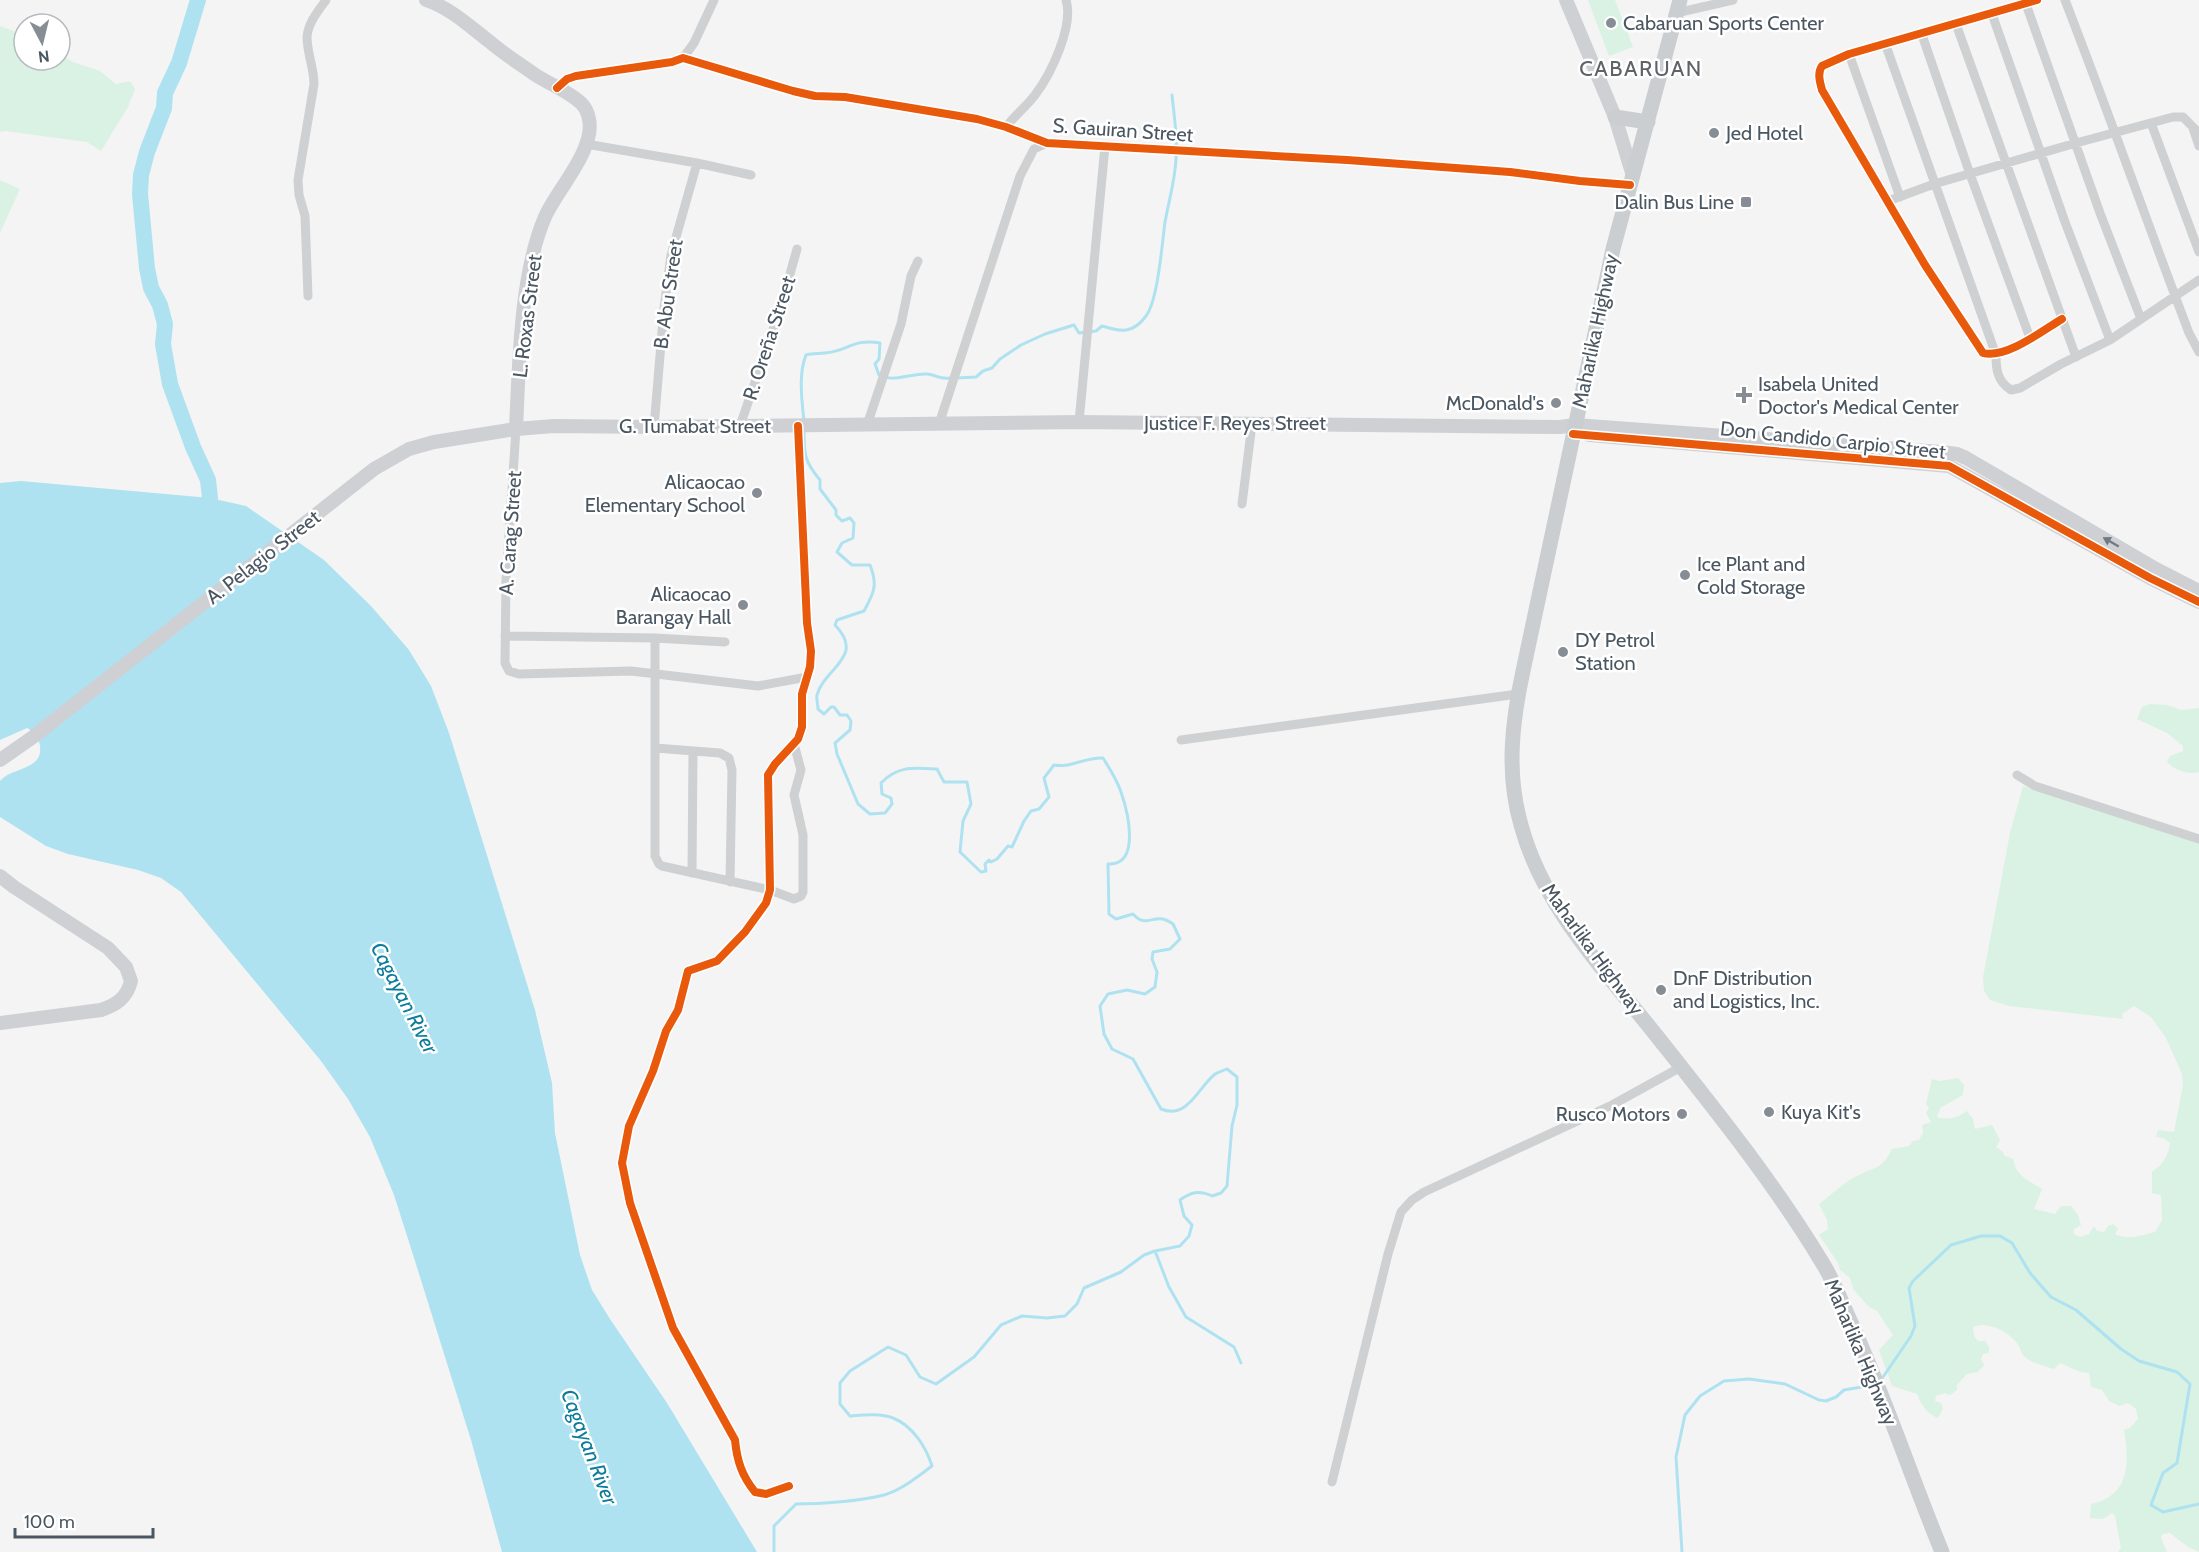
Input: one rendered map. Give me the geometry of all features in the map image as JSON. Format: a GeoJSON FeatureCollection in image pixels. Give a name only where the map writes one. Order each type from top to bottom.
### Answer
{"type":"FeatureCollection","features":[{"type":"Feature","properties":{"kind":"main road"},"geometry":{"type":"LineString","coordinates":[[426,0],[457,15],[491,43],[583,105],[590,122],[586,144]]}},
{"type":"Feature","properties":{"kind":"main road"},"geometry":{"type":"LineString","coordinates":[[1566,0],[1615,117],[1632,180]]}},
{"type":"Feature","properties":{"kind":"main road","name":"Maharlika Highway"},"geometry":{"type":"LineString","coordinates":[[1678,7],[1570,429],[1518,694],[1513,725],[1512,776],[1520,825],[1534,861],[1556,904],[1596,960],[1754,1163],[1822,1261],[1864,1350],[1942,1552]]}},
{"type":"Feature","properties":{"kind":"main road"},"geometry":{"type":"LineString","coordinates":[[1615,117],[1648,122]]}},
{"type":"Feature","properties":{"kind":"main road","name":"L. Roxas Street"},"geometry":{"type":"LineString","coordinates":[[516,429],[519,360],[533,256],[544,218],[586,144]]}},
{"type":"Feature","properties":{"kind":"main road","name":"Justice F. Reyes Street"},"geometry":{"type":"LineString","coordinates":[[910,424],[1079,422],[1570,429]]}},
{"type":"Feature","properties":{"kind":"main road","name":"G. Tumabat Street"},"geometry":{"type":"LineString","coordinates":[[516,429],[554,426],[654,428],[910,424]]}},
{"type":"Feature","properties":{"kind":"main road","name":"Don Candido Carpio Street"},"geometry":{"type":"LineString","coordinates":[[1570,429],[1627,427],[1957,454],[2156,569],[2199,591]]}},
{"type":"Feature","properties":{"kind":"main road","name":"A. Pelagio Street"},"geometry":{"type":"LineString","coordinates":[[0,760],[374,470],[409,449],[434,442],[516,429]]}},
{"type":"Feature","properties":{"kind":"main road","name":"Don Candido Carpio Street"},"geometry":{"type":"LineString","coordinates":[[1570,429],[1949,466],[2150,578],[2199,602]]}},
{"type":"Feature","properties":{"kind":"main road"},"geometry":{"type":"LineString","coordinates":[[0,876],[108,948],[126,967],[131,981],[126,995],[113,1006],[101,1010],[0,1023]]}},
{"type":"Feature","properties":{"kind":"street"},"geometry":{"type":"LineString","coordinates":[[308,296],[305,216],[299,195],[298,180],[314,84],[307,38],[312,20],[326,0]]}},
{"type":"Feature","properties":{"kind":"street"},"geometry":{"type":"LineString","coordinates":[[683,58],[714,0]]}},
{"type":"Feature","properties":{"kind":"street"},"geometry":{"type":"LineString","coordinates":[[1006,127],[1015,114],[1039,90],[1065,37],[1068,15],[1066,0]]}},
{"type":"Feature","properties":{"kind":"street"},"geometry":{"type":"LineString","coordinates":[[1678,7],[1733,0]]}},
{"type":"Feature","properties":{"kind":"street"},"geometry":{"type":"LineString","coordinates":[[2037,0],[1922,35],[1849,54],[1822,66],[1819,74],[1822,90],[1925,265],[1983,353],[1996,355],[2062,319]]}},
{"type":"Feature","properties":{"kind":"street"},"geometry":{"type":"LineString","coordinates":[[2065,0],[2175,297],[2199,352]]}},
{"type":"Feature","properties":{"kind":"street"},"geometry":{"type":"LineString","coordinates":[[2026,4],[2100,213],[2141,319]]}},
{"type":"Feature","properties":{"kind":"street"},"geometry":{"type":"LineString","coordinates":[[1992,14],[2110,340]]}},
{"type":"Feature","properties":{"kind":"street"},"geometry":{"type":"LineString","coordinates":[[1956,24],[2076,357]]}},
{"type":"Feature","properties":{"kind":"street"},"geometry":{"type":"LineString","coordinates":[[1922,35],[2030,338]]}},
{"type":"Feature","properties":{"kind":"street"},"geometry":{"type":"LineString","coordinates":[[1885,43],[1996,355],[1997,373],[2000,380],[2011,390],[2020,388],[2061,364],[2110,340],[2199,280]]}},
{"type":"Feature","properties":{"kind":"street"},"geometry":{"type":"LineString","coordinates":[[1849,54],[1900,196]]}},
{"type":"Feature","properties":{"kind":"street","name":"S. Gauiran Street"},"geometry":{"type":"LineString","coordinates":[[557,88],[567,79],[576,76],[672,62],[683,58],[815,96],[845,97],[977,119],[1006,127],[1047,143],[1178,149],[1221,155],[1347,160],[1509,172],[1580,181],[1632,180]]}},
{"type":"Feature","properties":{"kind":"street"},"geometry":{"type":"LineString","coordinates":[[1888,201],[1934,184],[2115,132],[2180,116],[2186,118],[2196,130],[2199,146]]}},
{"type":"Feature","properties":{"kind":"street"},"geometry":{"type":"LineString","coordinates":[[2151,123],[2199,252]]}},
{"type":"Feature","properties":{"kind":"street"},"geometry":{"type":"LineString","coordinates":[[939,424],[1020,176],[1034,149],[1047,143]]}},
{"type":"Feature","properties":{"kind":"street"},"geometry":{"type":"LineString","coordinates":[[586,144],[697,163],[751,176]]}},
{"type":"Feature","properties":{"kind":"street"},"geometry":{"type":"LineString","coordinates":[[1079,422],[1105,146]]}},
{"type":"Feature","properties":{"kind":"street","name":"B. Abu Street"},"geometry":{"type":"LineString","coordinates":[[654,428],[669,264],[676,231],[697,163]]}},
{"type":"Feature","properties":{"kind":"street","name":"R. Oreña Street"},"geometry":{"type":"LineString","coordinates":[[740,426],[781,306],[797,249]]}},
{"type":"Feature","properties":{"kind":"street"},"geometry":{"type":"LineString","coordinates":[[867,425],[901,324],[911,276],[918,261]]}},
{"type":"Feature","properties":{"kind":"street"},"geometry":{"type":"LineString","coordinates":[[1242,504],[1252,424]]}},
{"type":"Feature","properties":{"kind":"street"},"geometry":{"type":"LineString","coordinates":[[789,1486],[766,1494],[755,1492],[744,1478],[736,1455],[735,1440],[673,1328],[630,1203],[622,1163],[629,1126],[653,1071],[666,1031],[678,1010],[688,971],[717,961],[745,932],[766,903],[770,890],[768,775],[798,739],[802,727],[800,702],[811,651],[807,623],[802,426]]}},
{"type":"Feature","properties":{"kind":"street","name":"A. Carag Street"},"geometry":{"type":"LineString","coordinates":[[516,429],[506,580],[505,663],[509,671],[514,674],[631,671],[655,674]]}},
{"type":"Feature","properties":{"kind":"street"},"geometry":{"type":"LineString","coordinates":[[505,636],[655,638],[725,642]]}},
{"type":"Feature","properties":{"kind":"street"},"geometry":{"type":"LineString","coordinates":[[655,638],[655,856],[659,864],[798,898],[803,892],[802,835],[794,795],[801,770],[794,744]]}},
{"type":"Feature","properties":{"kind":"street"},"geometry":{"type":"LineString","coordinates":[[655,674],[758,686],[807,677]]}},
{"type":"Feature","properties":{"kind":"street"},"geometry":{"type":"LineString","coordinates":[[1181,740],[1518,694]]}},
{"type":"Feature","properties":{"kind":"street"},"geometry":{"type":"LineString","coordinates":[[655,748],[725,755],[731,764],[730,882]]}},
{"type":"Feature","properties":{"kind":"street"},"geometry":{"type":"LineString","coordinates":[[692,873],[693,752]]}},
{"type":"Feature","properties":{"kind":"street"},"geometry":{"type":"LineString","coordinates":[[2017,775],[2035,786],[2199,838]]}},
{"type":"Feature","properties":{"kind":"street"},"geometry":{"type":"LineString","coordinates":[[1332,1482],[1388,1254],[1401,1212],[1406,1205],[1424,1192],[1612,1105],[1681,1067]]}},
{"type":"Feature","properties":{"kind":"green space","name":"Cabaruan Sports Center"},"geometry":{"type":"Polygon","coordinates":[[[1588,0],[1615,0],[1633,47],[1609,56],[1588,0]]]}},
{"type":"Feature","properties":{"kind":"green space"},"geometry":{"type":"Polygon","coordinates":[[[0,26],[12,30],[12,72],[72,72],[72,61],[100,71],[116,84],[130,81],[135,89],[128,107],[101,151],[87,142],[0,132],[0,26]]]}},
{"type":"Feature","properties":{"kind":"green space"},"geometry":{"type":"Polygon","coordinates":[[[0,180],[20,189],[0,233],[0,180]]]}},
{"type":"Feature","properties":{"kind":"green space"},"geometry":{"type":"Polygon","coordinates":[[[2150,704],[2167,705],[2181,710],[2199,708],[2199,772],[2182,771],[2167,762],[2170,756],[2183,751],[2183,746],[2167,733],[2137,719],[2142,707],[2150,704]]]}},
{"type":"Feature","properties":{"kind":"green space"},"geometry":{"type":"Polygon","coordinates":[[[2023,786],[2199,843],[2199,1552],[2188,1547],[2170,1533],[2162,1534],[2161,1538],[2167,1552],[2118,1552],[2121,1548],[2115,1516],[2112,1513],[2103,1519],[2090,1518],[2091,1504],[2104,1500],[2114,1493],[2124,1476],[2127,1454],[2124,1430],[2130,1428],[2138,1419],[2136,1409],[2128,1403],[2119,1406],[2109,1401],[2102,1390],[2091,1387],[2089,1373],[2080,1372],[2060,1363],[2054,1369],[2033,1362],[2023,1355],[2020,1347],[2005,1332],[1986,1325],[1973,1327],[1974,1336],[1978,1341],[1985,1341],[1989,1347],[1989,1353],[1983,1354],[1981,1359],[1984,1365],[1978,1372],[1967,1374],[1957,1385],[1957,1390],[1950,1395],[1945,1393],[1936,1396],[1935,1401],[1941,1403],[1943,1409],[1938,1418],[1934,1416],[1925,1409],[1917,1394],[1892,1386],[1879,1350],[1893,1335],[1877,1311],[1869,1307],[1853,1289],[1850,1278],[1840,1270],[1838,1263],[1819,1235],[1828,1229],[1827,1220],[1819,1204],[1849,1181],[1882,1164],[1892,1149],[1909,1146],[1913,1141],[1919,1140],[1923,1133],[1922,1125],[1931,1122],[1926,1113],[1929,1108],[1926,1104],[1932,1079],[1940,1081],[1958,1078],[1964,1085],[1963,1095],[1940,1108],[1937,1117],[1953,1118],[1967,1111],[1973,1119],[1975,1129],[1992,1125],[2000,1140],[1996,1147],[2005,1156],[2013,1159],[2016,1169],[2024,1178],[2042,1189],[2034,1209],[2055,1214],[2061,1206],[2071,1206],[2078,1215],[2081,1225],[2074,1229],[2074,1234],[2080,1237],[2089,1234],[2094,1226],[2097,1231],[2104,1232],[2108,1226],[2113,1224],[2118,1229],[2115,1234],[2135,1237],[2155,1232],[2162,1220],[2161,1195],[2152,1193],[2152,1172],[2164,1160],[2170,1143],[2163,1138],[2156,1137],[2158,1130],[2174,1132],[2183,1085],[2182,1074],[2166,1038],[2151,1017],[2134,1006],[2122,1014],[2123,1019],[2009,1006],[1990,1000],[1984,991],[1983,977],[2010,833],[2023,786]]]}},
{"type":"Feature","properties":{"kind":"water","name":"Cagayan River"},"geometry":{"type":"Polygon","coordinates":[[[21,481],[210,498],[246,506],[324,560],[371,606],[409,650],[431,686],[449,733],[535,1010],[552,1083],[555,1133],[580,1255],[592,1290],[667,1403],[757,1552],[502,1552],[471,1440],[394,1195],[370,1137],[348,1099],[321,1061],[181,892],[161,878],[138,870],[68,854],[46,846],[0,817],[0,781],[11,773],[32,764],[40,754],[38,740],[27,728],[0,740],[0,483],[21,481]]]}},
{"type":"Feature","properties":{"kind":"waterway"},"geometry":{"type":"LineString","coordinates":[[198,0],[179,63],[165,93],[164,108],[147,152],[141,175],[140,194],[147,268],[151,288],[160,305],[165,324],[163,344],[170,384],[193,447],[208,480],[210,498],[200,517]]}},
{"type":"Feature","properties":{"kind":"waterway"},"geometry":{"type":"LineString","coordinates":[[957,378],[976,377],[992,368],[1000,359],[1021,345],[1045,334],[1074,325],[1079,333],[1096,331],[1102,326],[1115,330],[1126,330],[1136,326],[1146,316],[1154,298],[1175,167],[1176,135],[1172,95]]}},
{"type":"Feature","properties":{"kind":"waterway"},"geometry":{"type":"LineString","coordinates":[[804,422],[801,379],[806,355],[833,352],[857,343],[880,343],[879,359],[875,364],[879,375],[897,378],[927,374],[951,378]]}},
{"type":"Feature","properties":{"kind":"waterway"},"geometry":{"type":"LineString","coordinates":[[774,1552],[774,1526],[796,1504],[841,1502],[884,1495],[903,1486],[932,1466],[918,1438],[907,1426],[883,1415],[850,1416],[840,1404],[840,1383],[850,1371],[888,1347],[906,1355],[920,1377],[936,1384],[974,1357],[1001,1325],[1022,1316],[1047,1318],[1065,1316],[1077,1304],[1084,1288],[1121,1272],[1144,1255],[1180,1246],[1189,1236],[1192,1225],[1184,1216],[1180,1200],[1195,1193],[1212,1196],[1221,1193],[1227,1186],[1232,1126],[1237,1105],[1237,1077],[1227,1069],[1214,1075],[1185,1107],[1170,1111],[1161,1109],[1133,1059],[1112,1049],[1104,1034],[1100,1006],[1108,994],[1127,990],[1145,994],[1155,987],[1157,972],[1152,959],[1153,952],[1170,949],[1180,939],[1173,924],[1164,919],[1144,921],[1133,914],[1116,919],[1109,914],[1108,864],[1118,862],[1125,856],[1128,847],[1129,824],[1121,792],[1103,758],[1061,766],[1054,765],[1044,778],[1049,797],[1039,809],[1031,811],[1012,847],[1008,846],[997,859],[991,862],[989,860],[985,864],[986,871],[981,872],[960,852],[963,821],[971,804],[967,782],[944,782],[937,769],[900,770],[881,783],[882,794],[891,798],[892,804],[885,813],[870,814],[858,804],[837,754],[835,743],[850,730],[851,721],[847,715],[840,715],[834,707],[824,714],[818,709],[817,696],[821,686],[845,654],[846,646],[843,636],[835,625],[837,620],[864,611],[872,594],[874,578],[870,565],[852,565],[837,552],[842,543],[853,538],[854,523],[850,518],[842,521],[820,489],[820,480],[806,457],[804,429]]}},
{"type":"Feature","properties":{"kind":"waterway"},"geometry":{"type":"LineString","coordinates":[[1881,1380],[1911,1336],[1915,1326],[1909,1288],[1913,1281],[1951,1245],[1981,1236],[2000,1236],[2012,1243],[2030,1273],[2051,1297],[2076,1310],[2121,1349],[2139,1361],[2177,1372],[2190,1384],[2177,1463],[2163,1473],[2151,1505],[2163,1512],[2199,1504]]}},
{"type":"Feature","properties":{"kind":"waterway"},"geometry":{"type":"LineString","coordinates":[[1155,1251],[1169,1287],[1186,1317],[1234,1347],[1241,1363]]}},
{"type":"Feature","properties":{"kind":"waterway"},"geometry":{"type":"LineString","coordinates":[[1682,1552],[1676,1457],[1685,1415],[1700,1396],[1724,1381],[1749,1379],[1785,1384],[1826,1401],[1836,1397],[1844,1390],[1873,1385]]}},
{"type":"Feature","properties":{"kind":"cycle path"},"geometry":{"type":"LineString","coordinates":[[2037,0],[1849,54],[1822,66],[1819,78],[1822,90],[1925,265],[1983,353],[1992,354],[2013,348],[2062,319]]}},
{"type":"Feature","properties":{"kind":"cycle path"},"geometry":{"type":"LineString","coordinates":[[557,88],[567,79],[576,76],[672,62],[683,58],[815,96],[845,97],[977,119],[1006,127],[1047,143],[1347,160],[1510,172],[1630,185]]}},
{"type":"Feature","properties":{"kind":"cycle path"},"geometry":{"type":"LineString","coordinates":[[789,1486],[766,1494],[755,1492],[743,1474],[735,1440],[673,1328],[630,1203],[622,1163],[629,1126],[653,1071],[666,1031],[678,1010],[688,971],[717,961],[745,932],[766,903],[770,890],[768,775],[798,739],[802,727],[802,694],[810,667],[811,651],[807,623],[798,426]]}},
{"type":"Feature","properties":{"kind":"cycle path"},"geometry":{"type":"LineString","coordinates":[[1573,434],[1949,466],[2150,578],[2199,602]]}},
{"type":"Feature","properties":{"kind":"place","name":"Cabaruan Sports Center"},"geometry":{"type":"Point","coordinates":[1611,23]}},
{"type":"Feature","properties":{"kind":"place","name":"Jed Hotel"},"geometry":{"type":"Point","coordinates":[1714,133]}},
{"type":"Feature","properties":{"kind":"place","name":"Dalin Bus Line"},"geometry":{"type":"Point","coordinates":[1746,202]}},
{"type":"Feature","properties":{"kind":"place","name":"Isabela United Doctor's Medical Center"},"geometry":{"type":"Point","coordinates":[1744,395]}},
{"type":"Feature","properties":{"kind":"place","name":"McDonald's"},"geometry":{"type":"Point","coordinates":[1556,403]}},
{"type":"Feature","properties":{"kind":"place","name":"Alicaocao Elementary School"},"geometry":{"type":"Point","coordinates":[757,493]}},
{"type":"Feature","properties":{"kind":"place","name":"Ice Plant and Cold Storage"},"geometry":{"type":"Point","coordinates":[1685,575]}},
{"type":"Feature","properties":{"kind":"place","name":"Alicaocao Barangay Hall"},"geometry":{"type":"Point","coordinates":[743,605]}},
{"type":"Feature","properties":{"kind":"place","name":"DY Petrol Station"},"geometry":{"type":"Point","coordinates":[1563,652]}},
{"type":"Feature","properties":{"kind":"place","name":"DnF Distribution and Logistics, Inc."},"geometry":{"type":"Point","coordinates":[1661,990]}},
{"type":"Feature","properties":{"kind":"place","name":"Kuya Kit's"},"geometry":{"type":"Point","coordinates":[1769,1112]}},
{"type":"Feature","properties":{"kind":"place","name":"Rusco Motors"},"geometry":{"type":"Point","coordinates":[1682,1114]}},
{"type":"Feature","properties":{"kind":"district","name":"CABARUAN"},"geometry":{"type":"Point","coordinates":[1641,68]}}]}
